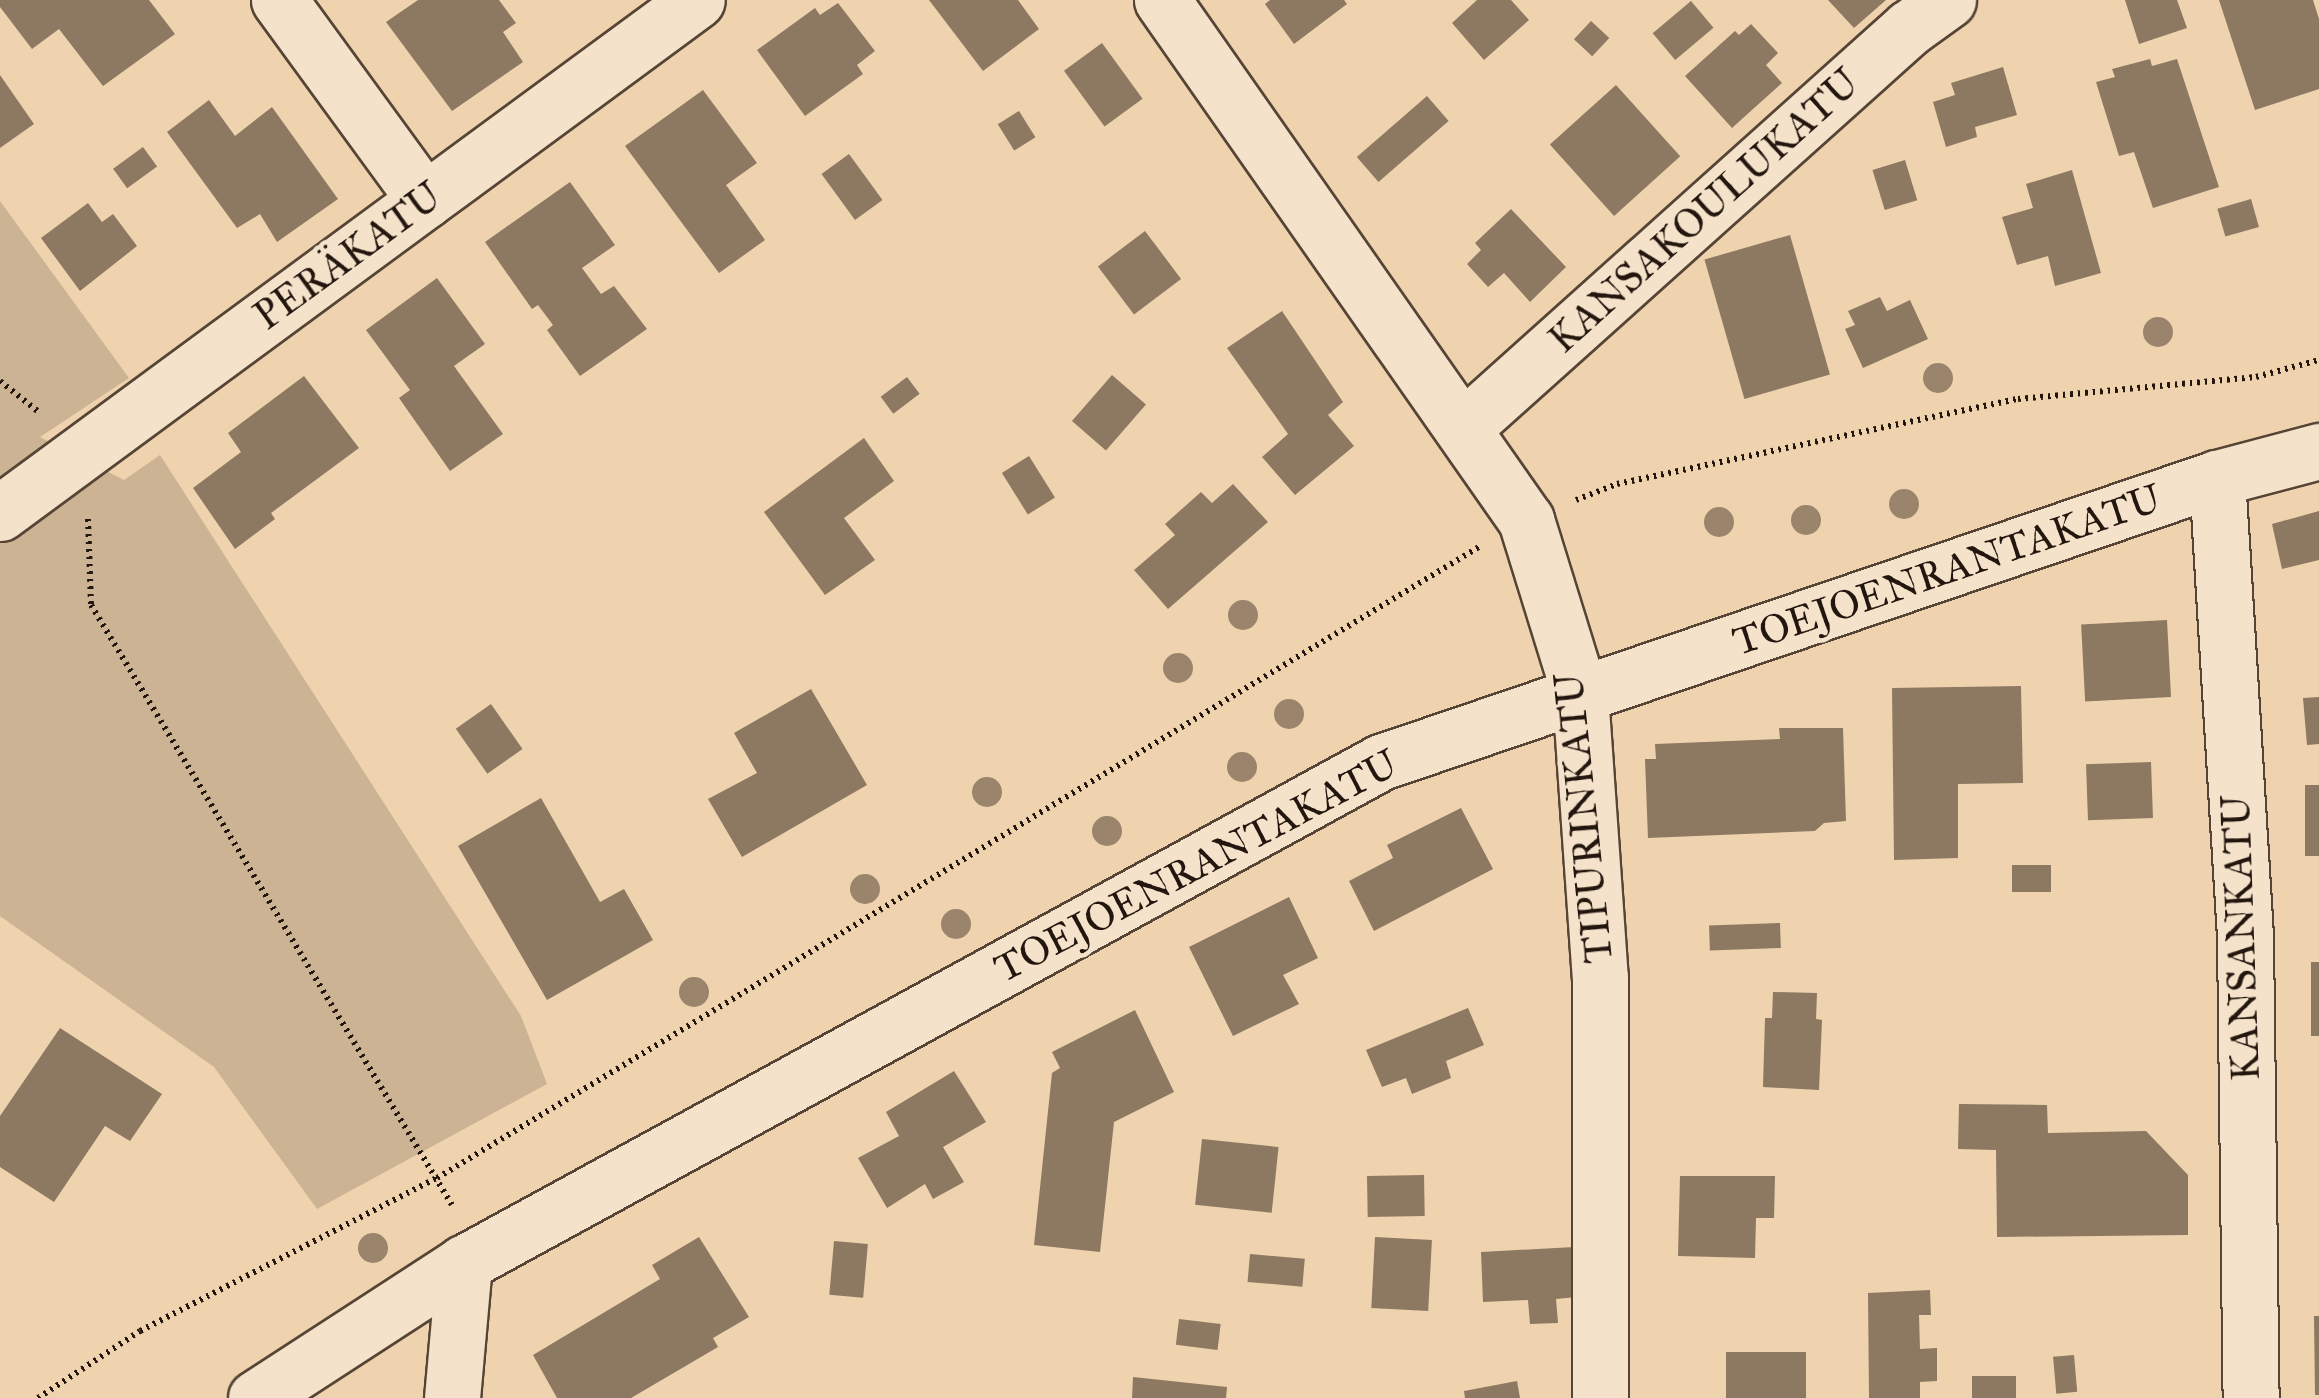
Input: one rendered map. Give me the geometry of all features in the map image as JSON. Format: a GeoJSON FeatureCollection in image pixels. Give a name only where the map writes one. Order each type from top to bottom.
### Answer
{"type":"FeatureCollection","features":[{"type":"Feature","properties":{"kind":"street"},"geometry":{"type":"LineString","coordinates":[[279,0],[426,200]]}},
{"type":"Feature","properties":{"kind":"street","name":"PERÄKATU"},"geometry":{"type":"LineString","coordinates":[[0,513],[697,0]]}},
{"type":"Feature","properties":{"kind":"street","name":"TIPURINKATU"},"geometry":{"type":"LineString","coordinates":[[1162,0],[1526,520],[1580,694],[1600,977],[1600,1398]]}},
{"type":"Feature","properties":{"kind":"street","name":"KANSAKOULUKATU"},"geometry":{"type":"LineString","coordinates":[[1464,427],[1908,28],[1948,0]]}},
{"type":"Feature","properties":{"kind":"street","name":"TOEJOENRANTAKATU"},"geometry":{"type":"LineString","coordinates":[[256,1398],[472,1258],[1381,762],[2217,478],[2319,451]]}},
{"type":"Feature","properties":{"kind":"street","name":"KANSANKATU"},"geometry":{"type":"LineString","coordinates":[[2217,478],[2245,937],[2251,1398]]}},
{"type":"Feature","properties":{"kind":"street"},"geometry":{"type":"LineString","coordinates":[[452,1398],[472,1258]]}},
{"type":"Feature","properties":{"kind":"path"},"geometry":{"type":"LineString","coordinates":[[38,1398],[140,1332],[437,1178],[1526,520],[1617,484],[2018,400],[2256,377],[2319,360]]}},
{"type":"Feature","properties":{"kind":"path"},"geometry":{"type":"LineString","coordinates":[[0,381],[86,449],[91,605],[437,1178],[472,1258]]}},
{"type":"Feature","properties":{"kind":"shaded area"},"geometry":{"type":"Polygon","coordinates":[[[0,201],[129,378],[40,437],[124,480],[160,455],[521,1016],[547,1084],[317,1209],[214,1067],[0,916],[0,201]]]}},
{"type":"Feature","properties":{"kind":"building"},"geometry":{"type":"Polygon","coordinates":[[[0,0],[149,0],[175,34],[103,86],[59,29],[32,49],[0,7],[0,0]]]}},
{"type":"Feature","properties":{"kind":"building"},"geometry":{"type":"Polygon","coordinates":[[[418,0],[499,0],[516,23],[503,32],[523,62],[452,111],[386,22],[418,0]]]}},
{"type":"Feature","properties":{"kind":"building"},"geometry":{"type":"Polygon","coordinates":[[[929,0],[1018,0],[1039,29],[983,71],[929,0]]]}},
{"type":"Feature","properties":{"kind":"building"},"geometry":{"type":"Polygon","coordinates":[[[1270,0],[1344,0],[1347,4],[1294,44],[1265,4],[1270,0]]]}},
{"type":"Feature","properties":{"kind":"building"},"geometry":{"type":"Polygon","coordinates":[[[1477,0],[1511,0],[1529,20],[1484,60],[1452,23],[1477,0]]]}},
{"type":"Feature","properties":{"kind":"building"},"geometry":{"type":"Polygon","coordinates":[[[1828,0],[1886,0],[1854,28],[1828,0]]]}},
{"type":"Feature","properties":{"kind":"building"},"geometry":{"type":"Polygon","coordinates":[[[2125,0],[2177,0],[2187,28],[2139,44],[2125,0]]]}},
{"type":"Feature","properties":{"kind":"building"},"geometry":{"type":"Polygon","coordinates":[[[2219,0],[2313,0],[2319,19],[2319,89],[2255,110],[2219,0]]]}},
{"type":"Feature","properties":{"kind":"building"},"geometry":{"type":"Polygon","coordinates":[[[1691,1],[1713,28],[1675,60],[1653,33],[1691,1]]]}},
{"type":"Feature","properties":{"kind":"building"},"geometry":{"type":"Polygon","coordinates":[[[838,3],[875,51],[857,65],[863,74],[805,116],[757,50],[815,8],[820,15],[838,3]]]}},
{"type":"Feature","properties":{"kind":"building"},"geometry":{"type":"Polygon","coordinates":[[[1591,21],[1609,38],[1592,56],[1574,39],[1591,21]]]}},
{"type":"Feature","properties":{"kind":"building"},"geometry":{"type":"Polygon","coordinates":[[[1751,24],[1778,53],[1766,65],[1782,83],[1732,128],[1685,76],[1735,31],[1739,35],[1751,24]]]}},
{"type":"Feature","properties":{"kind":"building"},"geometry":{"type":"Polygon","coordinates":[[[1102,43],[1143,99],[1105,126],[1064,71],[1102,43]]]}},
{"type":"Feature","properties":{"kind":"building"},"geometry":{"type":"Polygon","coordinates":[[[2150,59],[2152,66],[2177,59],[2219,187],[2153,208],[2134,152],[2119,156],[2096,82],[2115,77],[2112,69],[2150,59]]]}},
{"type":"Feature","properties":{"kind":"building"},"geometry":{"type":"Polygon","coordinates":[[[2003,67],[2017,115],[1975,127],[1977,137],[1946,147],[1933,102],[1955,95],[1951,83],[2003,67]]]}},
{"type":"Feature","properties":{"kind":"building"},"geometry":{"type":"Polygon","coordinates":[[[0,75],[34,124],[0,148],[0,75]]]}},
{"type":"Feature","properties":{"kind":"building"},"geometry":{"type":"Polygon","coordinates":[[[1616,85],[1680,156],[1614,216],[1550,145],[1616,85]]]}},
{"type":"Feature","properties":{"kind":"building"},"geometry":{"type":"Polygon","coordinates":[[[703,90],[757,163],[726,185],[765,240],[719,273],[625,146],[703,90]]]}},
{"type":"Feature","properties":{"kind":"building"},"geometry":{"type":"Polygon","coordinates":[[[1427,96],[1449,121],[1378,182],[1357,157],[1427,96]]]}},
{"type":"Feature","properties":{"kind":"building"},"geometry":{"type":"Polygon","coordinates":[[[209,100],[235,136],[272,107],[338,199],[277,242],[260,214],[237,228],[167,132],[209,100]]]}},
{"type":"Feature","properties":{"kind":"building"},"geometry":{"type":"Polygon","coordinates":[[[1019,111],[1035,137],[1014,151],[998,124],[1019,111]]]}},
{"type":"Feature","properties":{"kind":"building"},"geometry":{"type":"Polygon","coordinates":[[[143,147],[157,166],[127,188],[113,169],[143,147]]]}},
{"type":"Feature","properties":{"kind":"building"},"geometry":{"type":"Polygon","coordinates":[[[849,154],[883,200],[855,220],[821,174],[849,154]]]}},
{"type":"Feature","properties":{"kind":"building"},"geometry":{"type":"Polygon","coordinates":[[[1905,160],[1917,200],[1885,210],[1872,170],[1905,160]]]}},
{"type":"Feature","properties":{"kind":"building"},"geometry":{"type":"Polygon","coordinates":[[[2072,170],[2101,273],[2055,286],[2048,256],[2017,265],[2002,217],[2033,208],[2026,184],[2072,170]]]}},
{"type":"Feature","properties":{"kind":"building"},"geometry":{"type":"Polygon","coordinates":[[[570,182],[615,245],[582,268],[601,294],[614,286],[647,329],[580,376],[547,330],[553,325],[538,305],[532,309],[485,242],[570,182]]]}},
{"type":"Feature","properties":{"kind":"building"},"geometry":{"type":"Polygon","coordinates":[[[2251,199],[2259,227],[2225,237],[2217,209],[2251,199]]]}},
{"type":"Feature","properties":{"kind":"building"},"geometry":{"type":"Polygon","coordinates":[[[88,203],[102,222],[113,214],[137,246],[80,291],[41,238],[88,203]]]}},
{"type":"Feature","properties":{"kind":"building"},"geometry":{"type":"Polygon","coordinates":[[[1511,209],[1566,267],[1530,302],[1504,273],[1488,287],[1467,264],[1481,250],[1475,243],[1511,209]]]}},
{"type":"Feature","properties":{"kind":"building"},"geometry":{"type":"Polygon","coordinates":[[[1145,231],[1181,279],[1134,314],[1098,267],[1145,231]]]}},
{"type":"Feature","properties":{"kind":"building"},"geometry":{"type":"Polygon","coordinates":[[[1790,235],[1830,374],[1744,399],[1704,260],[1790,235]]]}},
{"type":"Feature","properties":{"kind":"building"},"geometry":{"type":"Polygon","coordinates":[[[437,278],[485,344],[454,366],[503,434],[450,471],[399,398],[410,390],[366,330],[437,278]]]}},
{"type":"Feature","properties":{"kind":"building"},"geometry":{"type":"Polygon","coordinates":[[[1880,297],[1887,311],[1910,300],[1928,339],[1863,368],[1845,329],[1855,325],[1848,311],[1880,297]]]}},
{"type":"Feature","properties":{"kind":"building"},"geometry":{"type":"Polygon","coordinates":[[[1282,311],[1343,402],[1328,415],[1354,446],[1295,495],[1262,457],[1288,434],[1227,348],[1282,311]]]}},
{"type":"Feature","properties":{"kind":"building"},"geometry":{"type":"Polygon","coordinates":[[[1112,375],[1146,405],[1106,451],[1072,421],[1112,375]]]}},
{"type":"Feature","properties":{"kind":"building"},"geometry":{"type":"Polygon","coordinates":[[[304,376],[359,448],[271,513],[275,519],[235,549],[193,488],[241,452],[228,433],[304,376]]]}},
{"type":"Feature","properties":{"kind":"building"},"geometry":{"type":"Polygon","coordinates":[[[907,377],[920,394],[893,414],[881,397],[907,377]]]}},
{"type":"Feature","properties":{"kind":"building"},"geometry":{"type":"Polygon","coordinates":[[[864,438],[894,481],[844,518],[875,560],[825,595],[764,512],[864,438]]]}},
{"type":"Feature","properties":{"kind":"building"},"geometry":{"type":"Polygon","coordinates":[[[1029,456],[1055,498],[1028,515],[1002,473],[1029,456]]]}},
{"type":"Feature","properties":{"kind":"building"},"geometry":{"type":"Polygon","coordinates":[[[1233,484],[1268,522],[1168,609],[1134,570],[1175,535],[1165,524],[1201,492],[1212,503],[1233,484]]]}},
{"type":"Feature","properties":{"kind":"building"},"geometry":{"type":"Polygon","coordinates":[[[2319,511],[2319,560],[2282,569],[2272,524],[2319,511]]]}},
{"type":"Feature","properties":{"kind":"building"},"geometry":{"type":"Polygon","coordinates":[[[2167,620],[2171,697],[2085,701],[2081,625],[2167,620]]]}},
{"type":"Feature","properties":{"kind":"building"},"geometry":{"type":"Polygon","coordinates":[[[2021,686],[2023,783],[1958,784],[1958,858],[1894,860],[1892,688],[2021,686]]]}},
{"type":"Feature","properties":{"kind":"building"},"geometry":{"type":"Polygon","coordinates":[[[811,689],[867,785],[742,857],[708,799],[757,773],[734,733],[811,689]]]}},
{"type":"Feature","properties":{"kind":"building"},"geometry":{"type":"Polygon","coordinates":[[[2319,697],[2319,744],[2307,745],[2303,698],[2319,697]]]}},
{"type":"Feature","properties":{"kind":"building"},"geometry":{"type":"Polygon","coordinates":[[[491,704],[523,749],[487,774],[456,729],[491,704]]]}},
{"type":"Feature","properties":{"kind":"building"},"geometry":{"type":"Polygon","coordinates":[[[1779,728],[1843,728],[1846,821],[1824,823],[1815,831],[1648,838],[1645,759],[1656,759],[1655,744],[1780,739],[1779,728]]]}},
{"type":"Feature","properties":{"kind":"building"},"geometry":{"type":"Polygon","coordinates":[[[2151,762],[2153,818],[2088,820],[2086,764],[2151,762]]]}},
{"type":"Feature","properties":{"kind":"building"},"geometry":{"type":"Polygon","coordinates":[[[2305,785],[2319,785],[2319,856],[2305,856],[2305,785]]]}},
{"type":"Feature","properties":{"kind":"building"},"geometry":{"type":"Polygon","coordinates":[[[541,798],[600,902],[624,889],[653,940],[547,1000],[458,846],[541,798]]]}},
{"type":"Feature","properties":{"kind":"building"},"geometry":{"type":"Polygon","coordinates":[[[1461,808],[1493,869],[1374,931],[1349,881],[1393,858],[1387,845],[1461,808]]]}},
{"type":"Feature","properties":{"kind":"building"},"geometry":{"type":"Polygon","coordinates":[[[2012,865],[2051,865],[2051,892],[2012,892],[2012,865]]]}},
{"type":"Feature","properties":{"kind":"building"},"geometry":{"type":"Polygon","coordinates":[[[1289,897],[1318,958],[1283,975],[1299,1004],[1233,1036],[1189,947],[1289,897]]]}},
{"type":"Feature","properties":{"kind":"building"},"geometry":{"type":"Polygon","coordinates":[[[1780,923],[1781,948],[1710,950],[1709,925],[1780,923]]]}},
{"type":"Feature","properties":{"kind":"building"},"geometry":{"type":"Polygon","coordinates":[[[2311,962],[2319,962],[2319,1036],[2311,1036],[2311,962]]]}},
{"type":"Feature","properties":{"kind":"building"},"geometry":{"type":"Polygon","coordinates":[[[1773,992],[1817,993],[1816,1019],[1822,1020],[1819,1090],[1763,1087],[1765,1018],[1772,1018],[1773,992]]]}},
{"type":"Feature","properties":{"kind":"building"},"geometry":{"type":"Polygon","coordinates":[[[1468,1008],[1484,1045],[1446,1061],[1451,1078],[1412,1094],[1406,1078],[1382,1087],[1366,1050],[1468,1008]]]}},
{"type":"Feature","properties":{"kind":"building"},"geometry":{"type":"Polygon","coordinates":[[[1135,1010],[1174,1092],[1114,1122],[1100,1252],[1034,1245],[1052,1073],[1060,1068],[1052,1052],[1135,1010]]]}},
{"type":"Feature","properties":{"kind":"building"},"geometry":{"type":"Polygon","coordinates":[[[60,1028],[162,1094],[130,1141],[105,1126],[54,1202],[0,1167],[0,1116],[60,1028]]]}},
{"type":"Feature","properties":{"kind":"building"},"geometry":{"type":"Polygon","coordinates":[[[954,1071],[986,1122],[943,1147],[964,1182],[933,1199],[925,1184],[887,1208],[858,1158],[899,1136],[886,1112],[954,1071]]]}},
{"type":"Feature","properties":{"kind":"building"},"geometry":{"type":"Polygon","coordinates":[[[1959,1104],[2047,1105],[2048,1133],[2146,1131],[2188,1175],[2188,1235],[1997,1237],[1996,1150],[1958,1149],[1959,1104]]]}},
{"type":"Feature","properties":{"kind":"building"},"geometry":{"type":"Polygon","coordinates":[[[1202,1139],[1279,1147],[1272,1213],[1195,1205],[1202,1139]]]}},
{"type":"Feature","properties":{"kind":"building"},"geometry":{"type":"Polygon","coordinates":[[[1424,1175],[1425,1216],[1368,1217],[1367,1176],[1424,1175]]]}},
{"type":"Feature","properties":{"kind":"building"},"geometry":{"type":"Polygon","coordinates":[[[1680,1176],[1775,1176],[1774,1218],[1756,1218],[1755,1258],[1678,1256],[1680,1176]]]}},
{"type":"Feature","properties":{"kind":"building"},"geometry":{"type":"Polygon","coordinates":[[[699,1237],[749,1317],[713,1338],[718,1347],[631,1398],[557,1398],[533,1355],[660,1279],[652,1265],[699,1237]]]}},
{"type":"Feature","properties":{"kind":"building"},"geometry":{"type":"Polygon","coordinates":[[[1375,1237],[1432,1240],[1428,1311],[1371,1308],[1375,1237]]]}},
{"type":"Feature","properties":{"kind":"building"},"geometry":{"type":"Polygon","coordinates":[[[834,1241],[868,1244],[863,1298],[829,1295],[834,1241]]]}},
{"type":"Feature","properties":{"kind":"building"},"geometry":{"type":"Polygon","coordinates":[[[1574,1247],[1577,1297],[1556,1299],[1558,1323],[1530,1324],[1528,1300],[1483,1302],[1481,1252],[1574,1247]]]}},
{"type":"Feature","properties":{"kind":"building"},"geometry":{"type":"Polygon","coordinates":[[[1250,1254],[1305,1259],[1302,1287],[1248,1282],[1250,1254]]]}},
{"type":"Feature","properties":{"kind":"building"},"geometry":{"type":"Polygon","coordinates":[[[1930,1290],[1931,1315],[1919,1315],[1920,1349],[1937,1348],[1937,1381],[1920,1382],[1920,1398],[1869,1398],[1868,1293],[1930,1290]]]}},
{"type":"Feature","properties":{"kind":"building"},"geometry":{"type":"Polygon","coordinates":[[[2314,1316],[2319,1316],[2319,1395],[2315,1395],[2314,1316]]]}},
{"type":"Feature","properties":{"kind":"building"},"geometry":{"type":"Polygon","coordinates":[[[1179,1319],[1221,1324],[1218,1350],[1176,1345],[1179,1319]]]}},
{"type":"Feature","properties":{"kind":"building"},"geometry":{"type":"Polygon","coordinates":[[[1726,1352],[1806,1352],[1806,1398],[1726,1398],[1726,1352]]]}},
{"type":"Feature","properties":{"kind":"building"},"geometry":{"type":"Polygon","coordinates":[[[2074,1355],[2077,1392],[2056,1394],[2053,1357],[2074,1355]]]}},
{"type":"Feature","properties":{"kind":"building"},"geometry":{"type":"Polygon","coordinates":[[[1972,1376],[2016,1376],[2016,1398],[1972,1398],[1972,1376]]]}},
{"type":"Feature","properties":{"kind":"building"},"geometry":{"type":"Polygon","coordinates":[[[1133,1377],[1227,1387],[1226,1398],[1132,1398],[1133,1377]]]}},
{"type":"Feature","properties":{"kind":"building"},"geometry":{"type":"Polygon","coordinates":[[[1517,1381],[1520,1398],[1465,1398],[1464,1391],[1517,1381]]]}}]}
